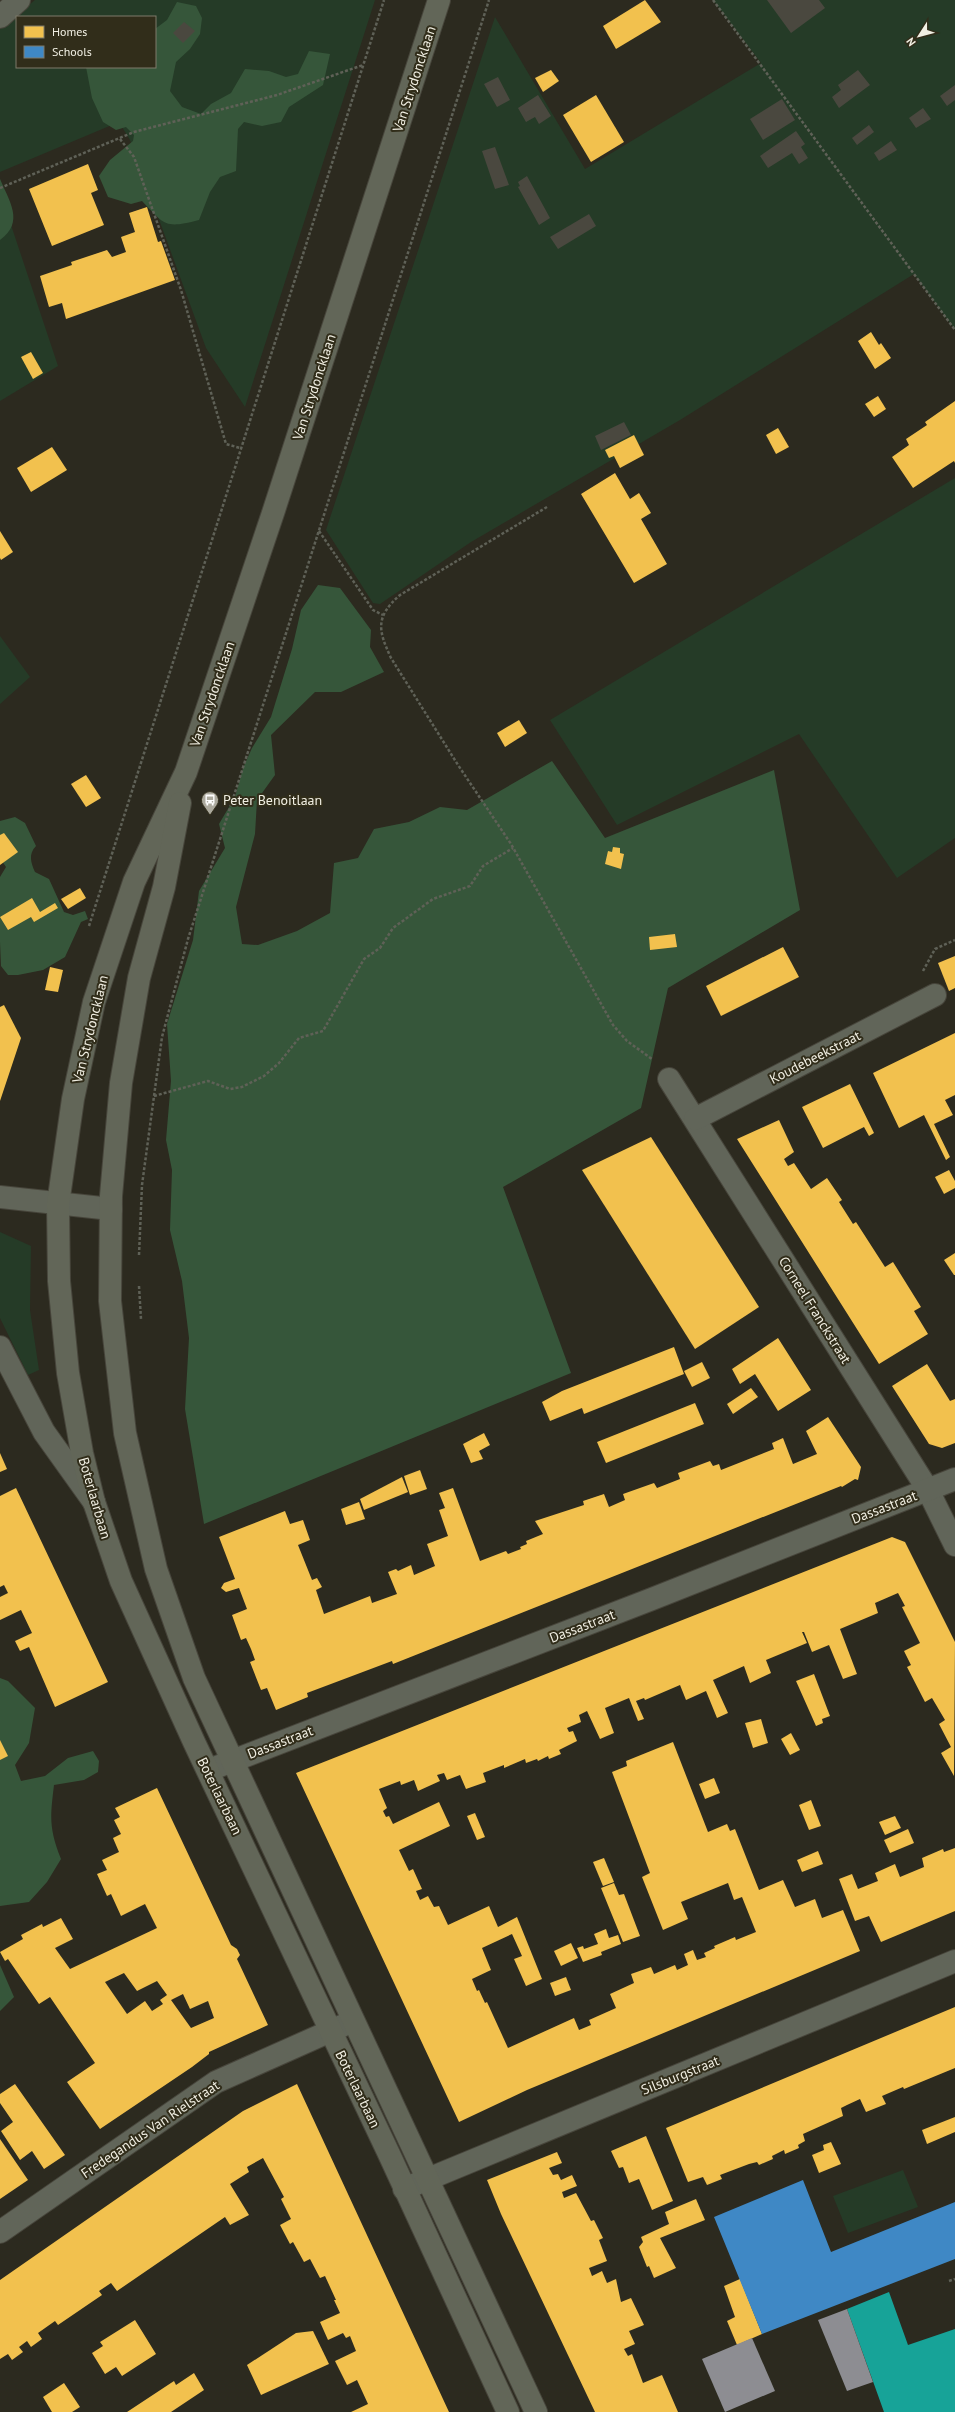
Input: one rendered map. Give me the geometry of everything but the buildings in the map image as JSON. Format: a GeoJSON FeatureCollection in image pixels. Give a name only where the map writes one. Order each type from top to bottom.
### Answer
{"type":"FeatureCollection","features":[{"type":"Feature","properties":{"kind":"main road","name":"Van Strydoncklaan"},"geometry":{"type":"LineString","coordinates":[[58,1204],[74,1099],[94,1002],[134,882],[186,772],[274,510],[440,0]]}},
{"type":"Feature","properties":{"kind":"main road","name":"Van Strydoncklaan"},"geometry":{"type":"LineString","coordinates":[[110,1209],[121,1083],[135,1000],[139,978],[164,887],[186,772]]}},
{"type":"Feature","properties":{"kind":"main road","name":"Boterlaarbaan"},"geometry":{"type":"LineString","coordinates":[[58,1204],[59,1281],[68,1373],[82,1453],[94,1502],[121,1581],[508,2412]]}},
{"type":"Feature","properties":{"kind":"main road","name":"Boterlaarbaan"},"geometry":{"type":"LineString","coordinates":[[110,1209],[110,1301],[124,1433],[156,1569],[194,1678],[231,1761],[536,2412]]}},
{"type":"Feature","properties":{"kind":"street"},"geometry":{"type":"LineString","coordinates":[[0,17],[19,0]]}},
{"type":"Feature","properties":{"kind":"street","name":"Koudebeekstraat"},"geometry":{"type":"LineString","coordinates":[[695,1119],[930,998]]}},
{"type":"Feature","properties":{"kind":"street","name":"Corneel Franckstraat"},"geometry":{"type":"LineString","coordinates":[[669,1079],[928,1490],[955,1545]]}},
{"type":"Feature","properties":{"kind":"street"},"geometry":{"type":"LineString","coordinates":[[0,1197],[110,1209]]}},
{"type":"Feature","properties":{"kind":"street"},"geometry":{"type":"LineString","coordinates":[[0,1347],[44,1432],[94,1502]]}},
{"type":"Feature","properties":{"kind":"street","name":"Dassastraat"},"geometry":{"type":"LineString","coordinates":[[209,1770],[955,1480]]}},
{"type":"Feature","properties":{"kind":"street","name":"Silsburgstraat"},"geometry":{"type":"LineString","coordinates":[[404,2189],[955,1961]]}},
{"type":"Feature","properties":{"kind":"street","name":"Fredegandus Van Rielstraat"},"geometry":{"type":"LineString","coordinates":[[0,2232],[216,2082],[353,2021]]}},
{"type":"Feature","properties":{"kind":"path"},"geometry":{"type":"LineString","coordinates":[[88,930],[240,448],[384,0]]}},
{"type":"Feature","properties":{"kind":"path"},"geometry":{"type":"LineString","coordinates":[[139,1261],[142,1185],[162,1037],[188,939],[489,0]]}},
{"type":"Feature","properties":{"kind":"path"},"geometry":{"type":"LineString","coordinates":[[713,0],[955,330]]}},
{"type":"Feature","properties":{"kind":"path"},"geometry":{"type":"LineString","coordinates":[[0,188],[134,132],[277,95],[363,65]]}},
{"type":"Feature","properties":{"kind":"path"},"geometry":{"type":"LineString","coordinates":[[120,138],[134,158],[181,290],[226,444],[240,448]]}},
{"type":"Feature","properties":{"kind":"path"},"geometry":{"type":"LineString","coordinates":[[547,507],[400,595],[389,604],[382,615],[380,628],[383,642],[391,658],[455,760],[514,848],[613,1025],[627,1041],[655,1062],[669,1079]]}},
{"type":"Feature","properties":{"kind":"path"},"geometry":{"type":"LineString","coordinates":[[318,531],[373,610],[382,615]]}},
{"type":"Feature","properties":{"kind":"path"},"geometry":{"type":"LineString","coordinates":[[154,1096],[208,1081],[230,1089],[242,1087],[264,1076],[279,1063],[299,1038],[323,1031],[364,959],[380,948],[393,928],[433,898],[470,886],[483,866],[514,848]]}},
{"type":"Feature","properties":{"kind":"path"},"geometry":{"type":"LineString","coordinates":[[930,998],[922,971],[935,949],[955,940]]}},
{"type":"Feature","properties":{"kind":"path"},"geometry":{"type":"LineString","coordinates":[[138,1284],[141,1323]]}},
{"type":"Feature","properties":{"kind":"path"},"geometry":{"type":"LineString","coordinates":[[949,2281],[955,2279]]}},
{"type":"Feature","properties":{"kind":"green space"},"geometry":{"type":"Polygon","coordinates":[[[35,0],[375,0],[245,407],[206,348],[130,140],[119,122],[0,172],[0,29],[35,0]]]}},
{"type":"Feature","properties":{"kind":"green space"},"geometry":{"type":"Polygon","coordinates":[[[713,0],[955,0],[955,330],[914,274],[680,420],[471,542],[380,604],[373,603],[326,530],[495,17],[585,169],[761,63],[713,0]]]}},
{"type":"Feature","properties":{"kind":"green space"},"geometry":{"type":"Polygon","coordinates":[[[177,2],[196,6],[202,18],[200,34],[190,49],[176,62],[170,91],[182,107],[201,114],[211,104],[231,93],[245,69],[269,71],[286,77],[298,74],[309,51],[330,54],[323,85],[289,107],[281,122],[262,126],[244,122],[238,129],[236,171],[220,177],[210,192],[199,220],[179,224],[166,223],[161,220],[142,201],[131,204],[108,197],[99,176],[110,160],[133,141],[134,135],[126,127],[116,130],[103,122],[92,98],[86,68],[156,68],[156,28],[167,20],[177,2]]]}},
{"type":"Feature","properties":{"kind":"green space"},"geometry":{"type":"Polygon","coordinates":[[[0,179],[11,203],[13,219],[12,226],[8,233],[0,240],[0,179]]]}},
{"type":"Feature","properties":{"kind":"green space"},"geometry":{"type":"Polygon","coordinates":[[[0,192],[58,366],[0,401],[0,192]]]}},
{"type":"Feature","properties":{"kind":"green space"},"geometry":{"type":"Polygon","coordinates":[[[955,478],[955,838],[897,878],[799,734],[617,825],[550,720],[955,478]]]}},
{"type":"Feature","properties":{"kind":"green space"},"geometry":{"type":"Polygon","coordinates":[[[318,585],[340,588],[371,630],[370,647],[384,672],[341,692],[315,692],[271,735],[275,775],[257,800],[255,834],[236,907],[242,944],[258,945],[297,931],[330,913],[334,863],[358,858],[374,829],[409,822],[440,807],[467,810],[552,761],[605,838],[774,770],[800,910],[668,988],[641,1108],[503,1187],[571,1373],[204,1524],[185,1409],[189,1338],[182,1281],[170,1230],[172,1170],[166,1140],[171,1081],[167,1024],[193,940],[199,891],[225,848],[219,824],[235,797],[243,768],[252,748],[271,717],[292,649],[301,610],[318,585]]]}},
{"type":"Feature","properties":{"kind":"green space"},"geometry":{"type":"Polygon","coordinates":[[[0,636],[30,677],[0,704],[0,636]]]}},
{"type":"Feature","properties":{"kind":"green space"},"geometry":{"type":"Polygon","coordinates":[[[15,817],[25,823],[36,846],[31,855],[31,862],[35,872],[49,879],[64,912],[73,915],[85,911],[88,919],[81,922],[65,957],[43,970],[18,975],[8,975],[1,966],[0,877],[6,867],[0,858],[0,821],[15,817]]]}},
{"type":"Feature","properties":{"kind":"green space"},"geometry":{"type":"Polygon","coordinates":[[[0,1232],[31,1246],[30,1310],[39,1370],[28,1375],[0,1318],[0,1232]]]}},
{"type":"Feature","properties":{"kind":"green space"},"geometry":{"type":"Polygon","coordinates":[[[0,1678],[8,1681],[35,1708],[29,1743],[15,1765],[21,1781],[45,1776],[68,1758],[93,1751],[99,1761],[98,1772],[84,1780],[54,1785],[51,1815],[52,1831],[61,1859],[47,1882],[29,1902],[0,1906],[0,1678]]]}},
{"type":"Feature","properties":{"kind":"green space"},"geometry":{"type":"Polygon","coordinates":[[[0,1965],[14,1997],[0,2011],[0,1965]]]}},
{"type":"Feature","properties":{"kind":"green space"},"geometry":{"type":"Polygon","coordinates":[[[903,2170],[918,2207],[848,2233],[833,2196],[903,2170]]]}},
{"type":"Feature","properties":{"kind":"place","name":"Peter Benoitlaan"},"geometry":{"type":"Point","coordinates":[210,815]}}]}
